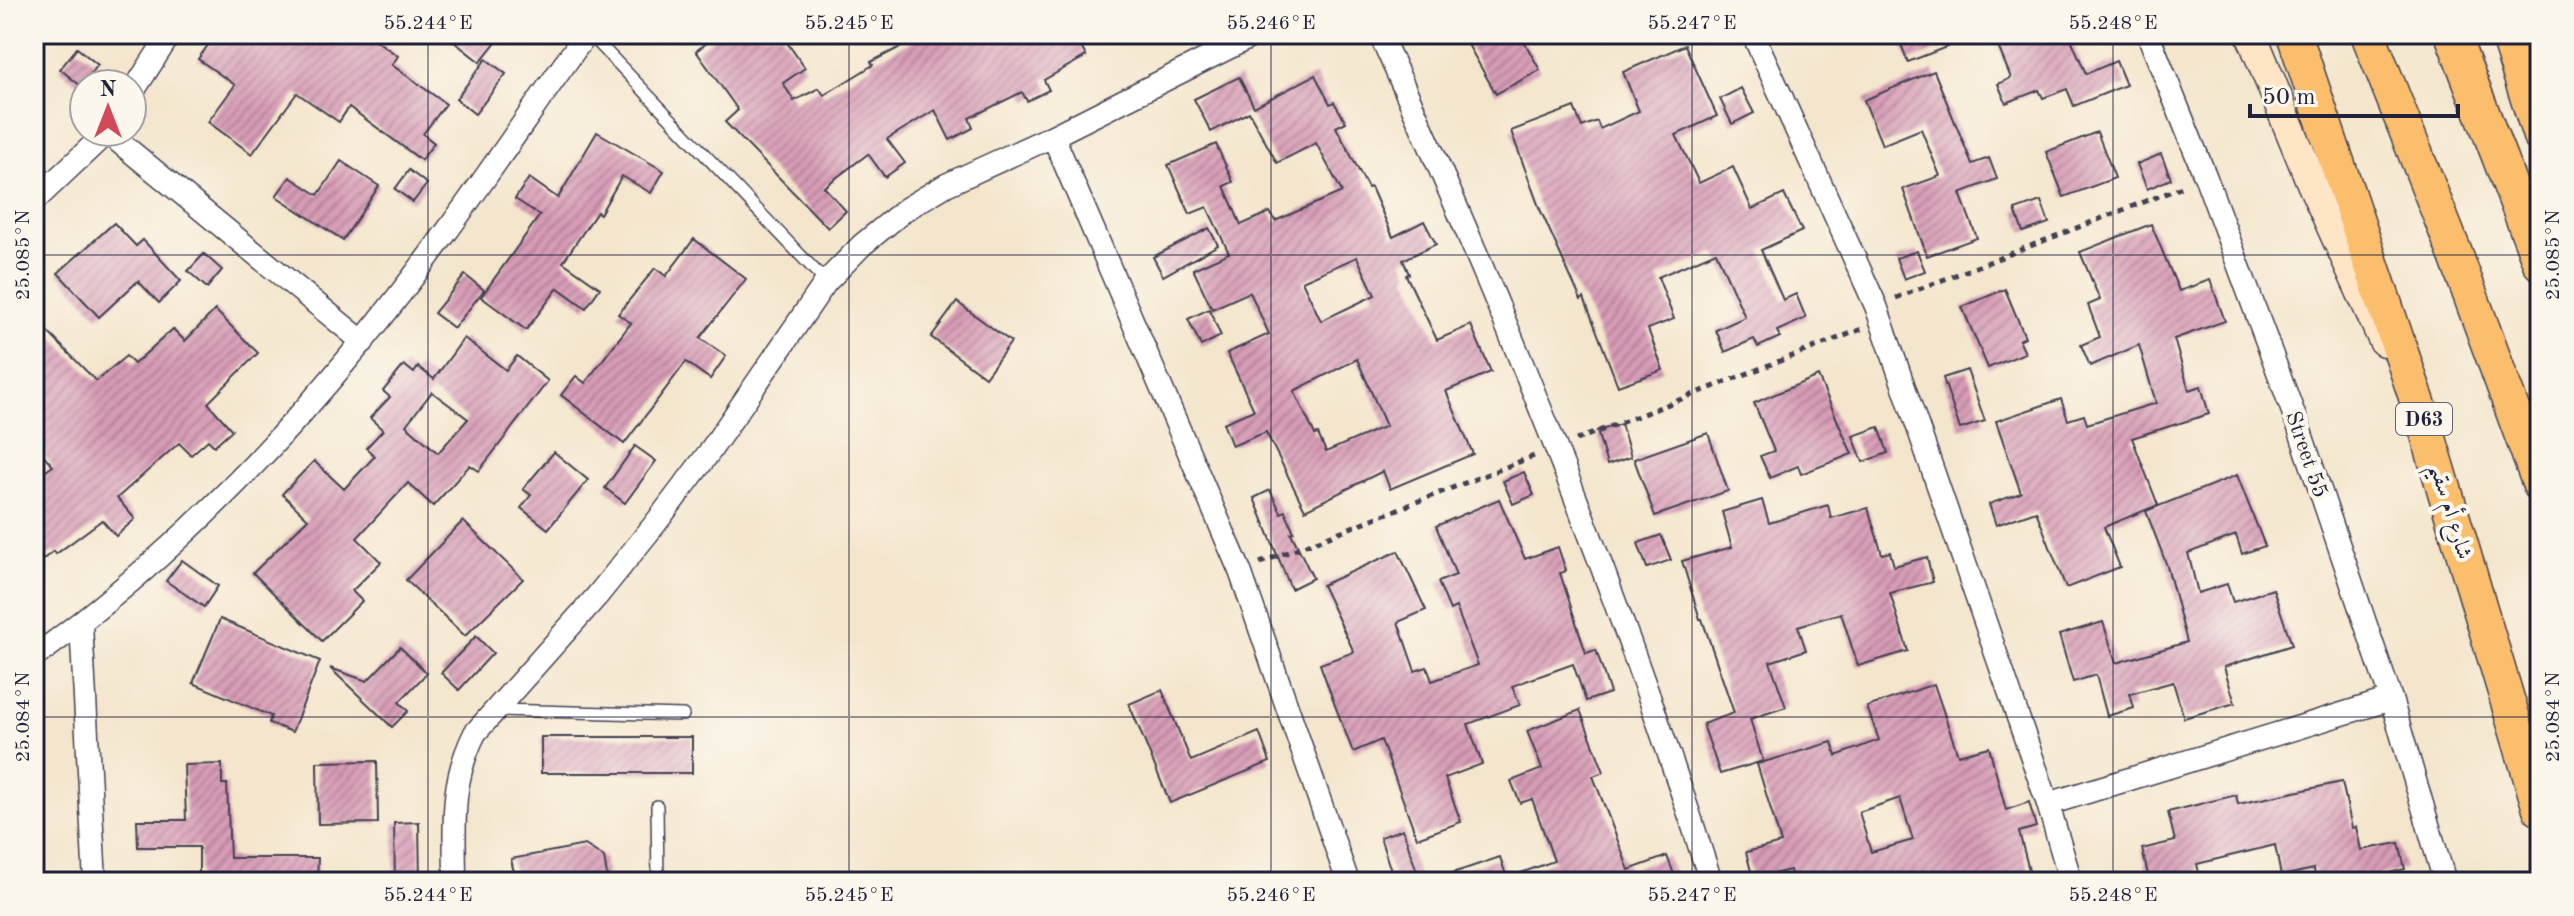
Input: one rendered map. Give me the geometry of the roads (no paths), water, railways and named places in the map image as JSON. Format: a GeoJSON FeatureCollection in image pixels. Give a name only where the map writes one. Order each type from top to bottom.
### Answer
{"type":"FeatureCollection","features":[{"type":"Feature","properties":{"kind":"main road"},"geometry":{"type":"LineString","coordinates":[[2251,34],[2347,262],[2422,415]]}},
{"type":"Feature","properties":{"kind":"main road","name":"شارع أم سقيم"},"geometry":{"type":"LineString","coordinates":[[2294,34],[2422,415],[2540,809]]}},
{"type":"Feature","properties":{"kind":"main road"},"geometry":{"type":"LineString","coordinates":[[2368,34],[2456,256],[2540,485]]}},
{"type":"Feature","properties":{"kind":"main road"},"geometry":{"type":"LineString","coordinates":[[2452,34],[2540,263]]}},
{"type":"Feature","properties":{"kind":"main road"},"geometry":{"type":"LineString","coordinates":[[2507,34],[2540,136]]}},
{"type":"Feature","properties":{"kind":"street"},"geometry":{"type":"LineString","coordinates":[[148,68],[170,34]]}},
{"type":"Feature","properties":{"kind":"street"},"geometry":{"type":"LineString","coordinates":[[34,657],[81,624],[221,500],[295,422],[363,342],[432,251],[588,34]]}},
{"type":"Feature","properties":{"kind":"street"},"geometry":{"type":"LineString","coordinates":[[455,882],[455,809],[462,759],[475,733],[597,596],[655,524],[708,454],[826,282],[862,245],[906,209],[946,185],[1053,136],[1256,34]]}},
{"type":"Feature","properties":{"kind":"street"},"geometry":{"type":"LineString","coordinates":[[1380,34],[1460,210],[1555,448],[1627,635],[1711,882]]}},
{"type":"Feature","properties":{"kind":"street"},"geometry":{"type":"LineString","coordinates":[[1753,34],[1876,306],[2048,804],[2071,882]]}},
{"type":"Feature","properties":{"kind":"street","name":"Street 55"},"geometry":{"type":"LineString","coordinates":[[2148,34],[2206,178],[2299,428],[2391,699],[2445,882]]}},
{"type":"Feature","properties":{"kind":"street"},"geometry":{"type":"LineString","coordinates":[[34,201],[107,132],[363,342]]}},
{"type":"Feature","properties":{"kind":"street"},"geometry":{"type":"LineString","coordinates":[[1053,136],[1240,571],[1348,882]]}},
{"type":"Feature","properties":{"kind":"street"},"geometry":{"type":"LineString","coordinates":[[81,624],[95,882]]}},
{"type":"Feature","properties":{"kind":"street"},"geometry":{"type":"LineString","coordinates":[[2048,804],[2391,699]]}},
{"type":"Feature","properties":{"kind":"lane"},"geometry":{"type":"LineString","coordinates":[[588,34],[826,282]]}},
{"type":"Feature","properties":{"kind":"lane"},"geometry":{"type":"LineString","coordinates":[[493,710],[683,715]]}},
{"type":"Feature","properties":{"kind":"lane"},"geometry":{"type":"LineString","coordinates":[[657,806],[658,882]]}}]}
